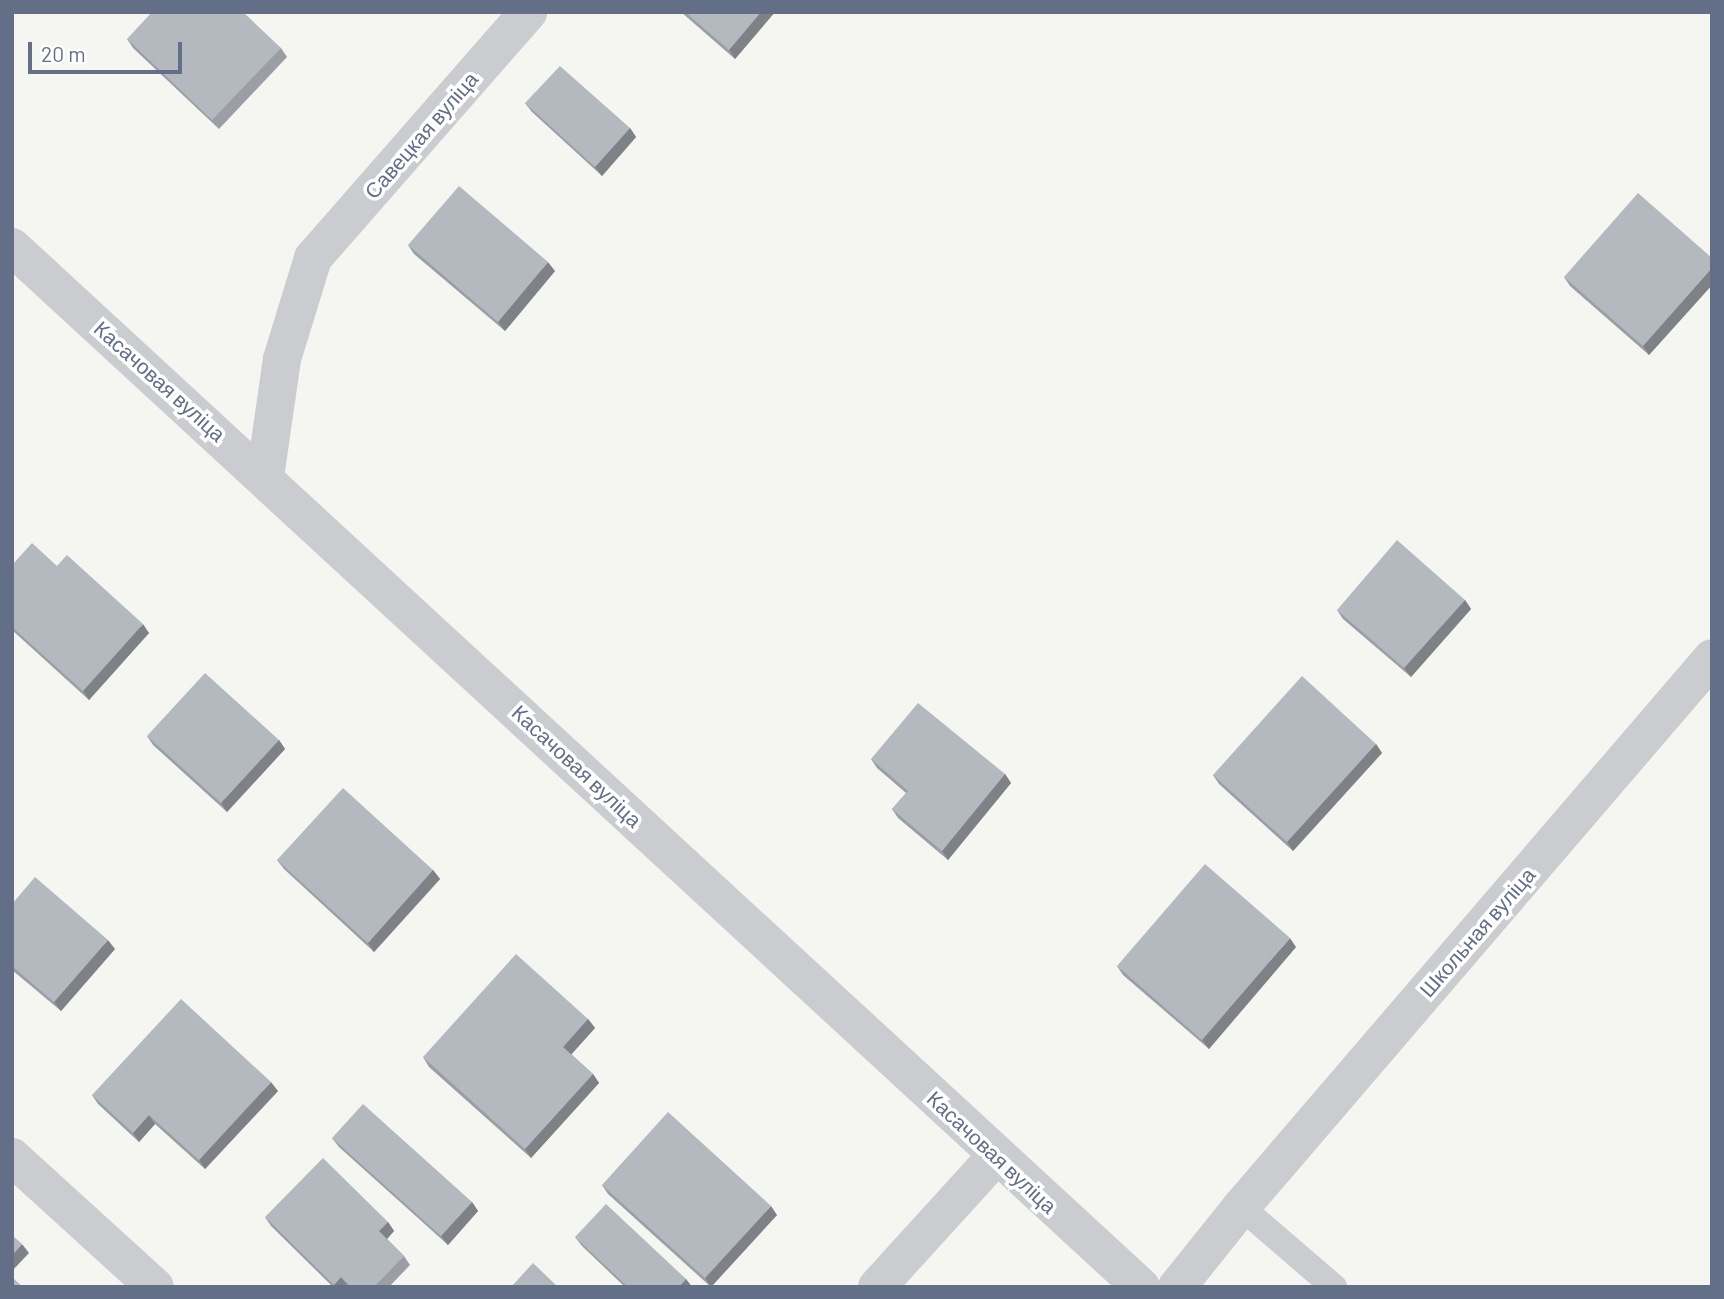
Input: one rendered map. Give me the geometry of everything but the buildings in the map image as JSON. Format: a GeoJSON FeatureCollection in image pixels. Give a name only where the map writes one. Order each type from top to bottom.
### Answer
{"type":"FeatureCollection","features":[{"type":"Feature","properties":{"kind":"street","name":"Савецкая вуліца"},"geometry":{"type":"LineString","coordinates":[[265,477],[282,359],[313,258],[528,12]]}},
{"type":"Feature","properties":{"kind":"street","name":"Касачовая вуліца"},"geometry":{"type":"LineString","coordinates":[[12,247],[265,477],[996,1156],[1141,1287]]}},
{"type":"Feature","properties":{"kind":"street","name":"Школьная вуліца"},"geometry":{"type":"LineString","coordinates":[[1177,1287],[1241,1207],[1712,658]]}},
{"type":"Feature","properties":{"kind":"street"},"geometry":{"type":"LineString","coordinates":[[877,1287],[996,1156]]}},
{"type":"Feature","properties":{"kind":"street"},"geometry":{"type":"LineString","coordinates":[[12,1157],[155,1287]]}},
{"type":"Feature","properties":{"kind":"lane"},"geometry":{"type":"LineString","coordinates":[[1241,1207],[1334,1287]]}}]}
